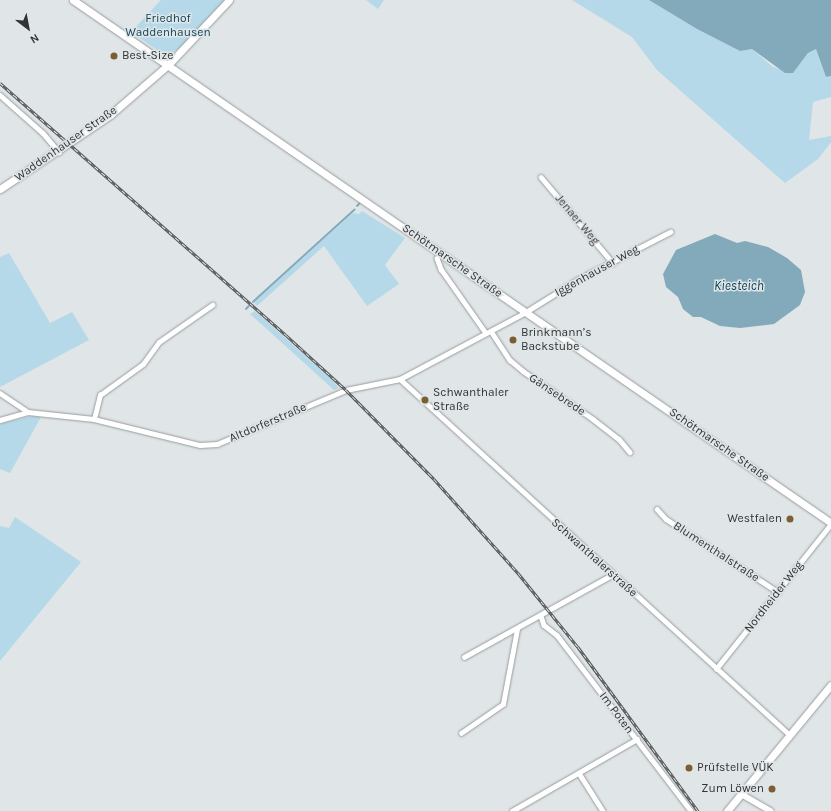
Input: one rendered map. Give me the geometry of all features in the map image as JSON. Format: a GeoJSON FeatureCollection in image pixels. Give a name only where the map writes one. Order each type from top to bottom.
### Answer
{"type":"FeatureCollection","features":[{"type":"Feature","properties":{"kind":"main road","name":"Schötmarsche Straße"},"geometry":{"type":"LineString","coordinates":[[73,0],[831,523]]}},
{"type":"Feature","properties":{"kind":"main road","name":"Waddenhauser Straße"},"geometry":{"type":"LineString","coordinates":[[0,189],[59,152],[110,115],[168,65],[230,0]]}},
{"type":"Feature","properties":{"kind":"main road"},"geometry":{"type":"LineString","coordinates":[[727,811],[831,685]]}},
{"type":"Feature","properties":{"kind":"street"},"geometry":{"type":"LineString","coordinates":[[0,95],[43,133],[59,152]]}},
{"type":"Feature","properties":{"kind":"street","name":"Jenaer Weg"},"geometry":{"type":"LineString","coordinates":[[541,177],[613,263]]}},
{"type":"Feature","properties":{"kind":"street","name":"Iggenhauser Weg"},"geometry":{"type":"LineString","coordinates":[[526,312],[577,280],[613,263],[670,232]]}},
{"type":"Feature","properties":{"kind":"street"},"geometry":{"type":"LineString","coordinates":[[437,258],[441,269],[486,333]]}},
{"type":"Feature","properties":{"kind":"street"},"geometry":{"type":"LineString","coordinates":[[94,419],[100,395],[143,364],[159,342],[212,305]]}},
{"type":"Feature","properties":{"kind":"street","name":"Altdorferstraße"},"geometry":{"type":"LineString","coordinates":[[0,393],[28,412],[94,419],[129,429],[209,446],[351,389],[400,379],[526,312]]}},
{"type":"Feature","properties":{"kind":"street","name":"Gänsebrede"},"geometry":{"type":"LineString","coordinates":[[491,331],[510,360],[523,372],[598,423],[619,439],[630,452]]}},
{"type":"Feature","properties":{"kind":"street","name":"Schwanthalerstraße"},"geometry":{"type":"LineString","coordinates":[[400,379],[716,670],[790,735]]}},
{"type":"Feature","properties":{"kind":"street"},"geometry":{"type":"LineString","coordinates":[[0,420],[28,412]]}},
{"type":"Feature","properties":{"kind":"street","name":"Blumenthalstraße"},"geometry":{"type":"LineString","coordinates":[[657,509],[666,519],[778,592]]}},
{"type":"Feature","properties":{"kind":"street","name":"Nordheider Weg"},"geometry":{"type":"LineString","coordinates":[[716,670],[831,523]]}},
{"type":"Feature","properties":{"kind":"street"},"geometry":{"type":"LineString","coordinates":[[464,657],[541,616],[612,575]]}},
{"type":"Feature","properties":{"kind":"street","name":"Im Poten"},"geometry":{"type":"LineString","coordinates":[[541,616],[544,625],[557,635],[691,811]]}},
{"type":"Feature","properties":{"kind":"street"},"geometry":{"type":"LineString","coordinates":[[461,733],[503,704],[517,629]]}},
{"type":"Feature","properties":{"kind":"street"},"geometry":{"type":"LineString","coordinates":[[512,811],[636,739]]}},
{"type":"Feature","properties":{"kind":"street"},"geometry":{"type":"LineString","coordinates":[[579,773],[603,811]]}},
{"type":"Feature","properties":{"kind":"street"},"geometry":{"type":"LineString","coordinates":[[741,794],[770,811]]}},
{"type":"Feature","properties":{"kind":"green space","name":"Friedhof Waddenhausen"},"geometry":{"type":"Polygon","coordinates":[[[161,0],[225,0],[181,47],[170,54],[163,54],[131,32],[161,0]]]}},
{"type":"Feature","properties":{"kind":"green space"},"geometry":{"type":"Polygon","coordinates":[[[366,0],[384,0],[378,9],[366,0]]]}},
{"type":"Feature","properties":{"kind":"green space"},"geometry":{"type":"Polygon","coordinates":[[[572,0],[649,0],[697,29],[740,51],[752,49],[773,67],[793,73],[808,53],[816,49],[826,77],[831,76],[831,97],[813,102],[809,140],[831,136],[831,142],[818,159],[785,183],[657,70],[632,37],[572,0]]]}},
{"type":"Feature","properties":{"kind":"green space"},"geometry":{"type":"Polygon","coordinates":[[[362,211],[405,238],[385,265],[399,284],[367,306],[324,246],[257,306],[254,302],[353,213],[359,214],[362,211]]]}},
{"type":"Feature","properties":{"kind":"green space"},"geometry":{"type":"Polygon","coordinates":[[[9,253],[50,323],[72,312],[89,340],[0,387],[0,257],[9,253]]]}},
{"type":"Feature","properties":{"kind":"green space"},"geometry":{"type":"Polygon","coordinates":[[[255,311],[339,388],[334,390],[250,314],[255,311]]]}},
{"type":"Feature","properties":{"kind":"green space"},"geometry":{"type":"Polygon","coordinates":[[[32,416],[41,417],[10,473],[0,469],[0,424],[32,416]]]}},
{"type":"Feature","properties":{"kind":"green space"},"geometry":{"type":"Polygon","coordinates":[[[15,517],[81,562],[0,661],[0,526],[9,528],[15,517]]]}},
{"type":"Feature","properties":{"kind":"water"},"geometry":{"type":"Polygon","coordinates":[[[649,0],[831,0],[831,76],[826,77],[816,49],[808,53],[793,73],[785,73],[752,49],[740,51],[697,29],[649,0]]]}},
{"type":"Feature","properties":{"kind":"water","name":"Kiesteich"},"geometry":{"type":"Polygon","coordinates":[[[715,234],[737,243],[745,241],[768,247],[787,258],[801,270],[805,292],[800,305],[774,324],[740,328],[720,326],[701,317],[693,317],[683,309],[678,297],[666,287],[663,274],[676,250],[715,234]]]}},
{"type":"Feature","properties":{"kind":"waterway"},"geometry":{"type":"LineString","coordinates":[[253,302],[354,210]]}},
{"type":"Feature","properties":{"kind":"waterway"},"geometry":{"type":"LineString","coordinates":[[246,309],[249,306]]}},
{"type":"Feature","properties":{"kind":"railway"},"geometry":{"type":"LineString","coordinates":[[0,83],[286,335],[346,390],[434,479],[518,573],[578,647],[698,811]]}},
{"type":"Feature","properties":{"kind":"place","name":"Best-Size"},"geometry":{"type":"Point","coordinates":[114,56]}},
{"type":"Feature","properties":{"kind":"place","name":"Brinkmann’s Backstube"},"geometry":{"type":"Point","coordinates":[513,340]}},
{"type":"Feature","properties":{"kind":"place","name":"Schwanthaler Straße"},"geometry":{"type":"Point","coordinates":[425,400]}},
{"type":"Feature","properties":{"kind":"place","name":"Westfalen"},"geometry":{"type":"Point","coordinates":[790,519]}},
{"type":"Feature","properties":{"kind":"place","name":"Prüfstelle VÜK"},"geometry":{"type":"Point","coordinates":[689,768]}},
{"type":"Feature","properties":{"kind":"place","name":"Zum Löwen"},"geometry":{"type":"Point","coordinates":[772,789]}}]}
